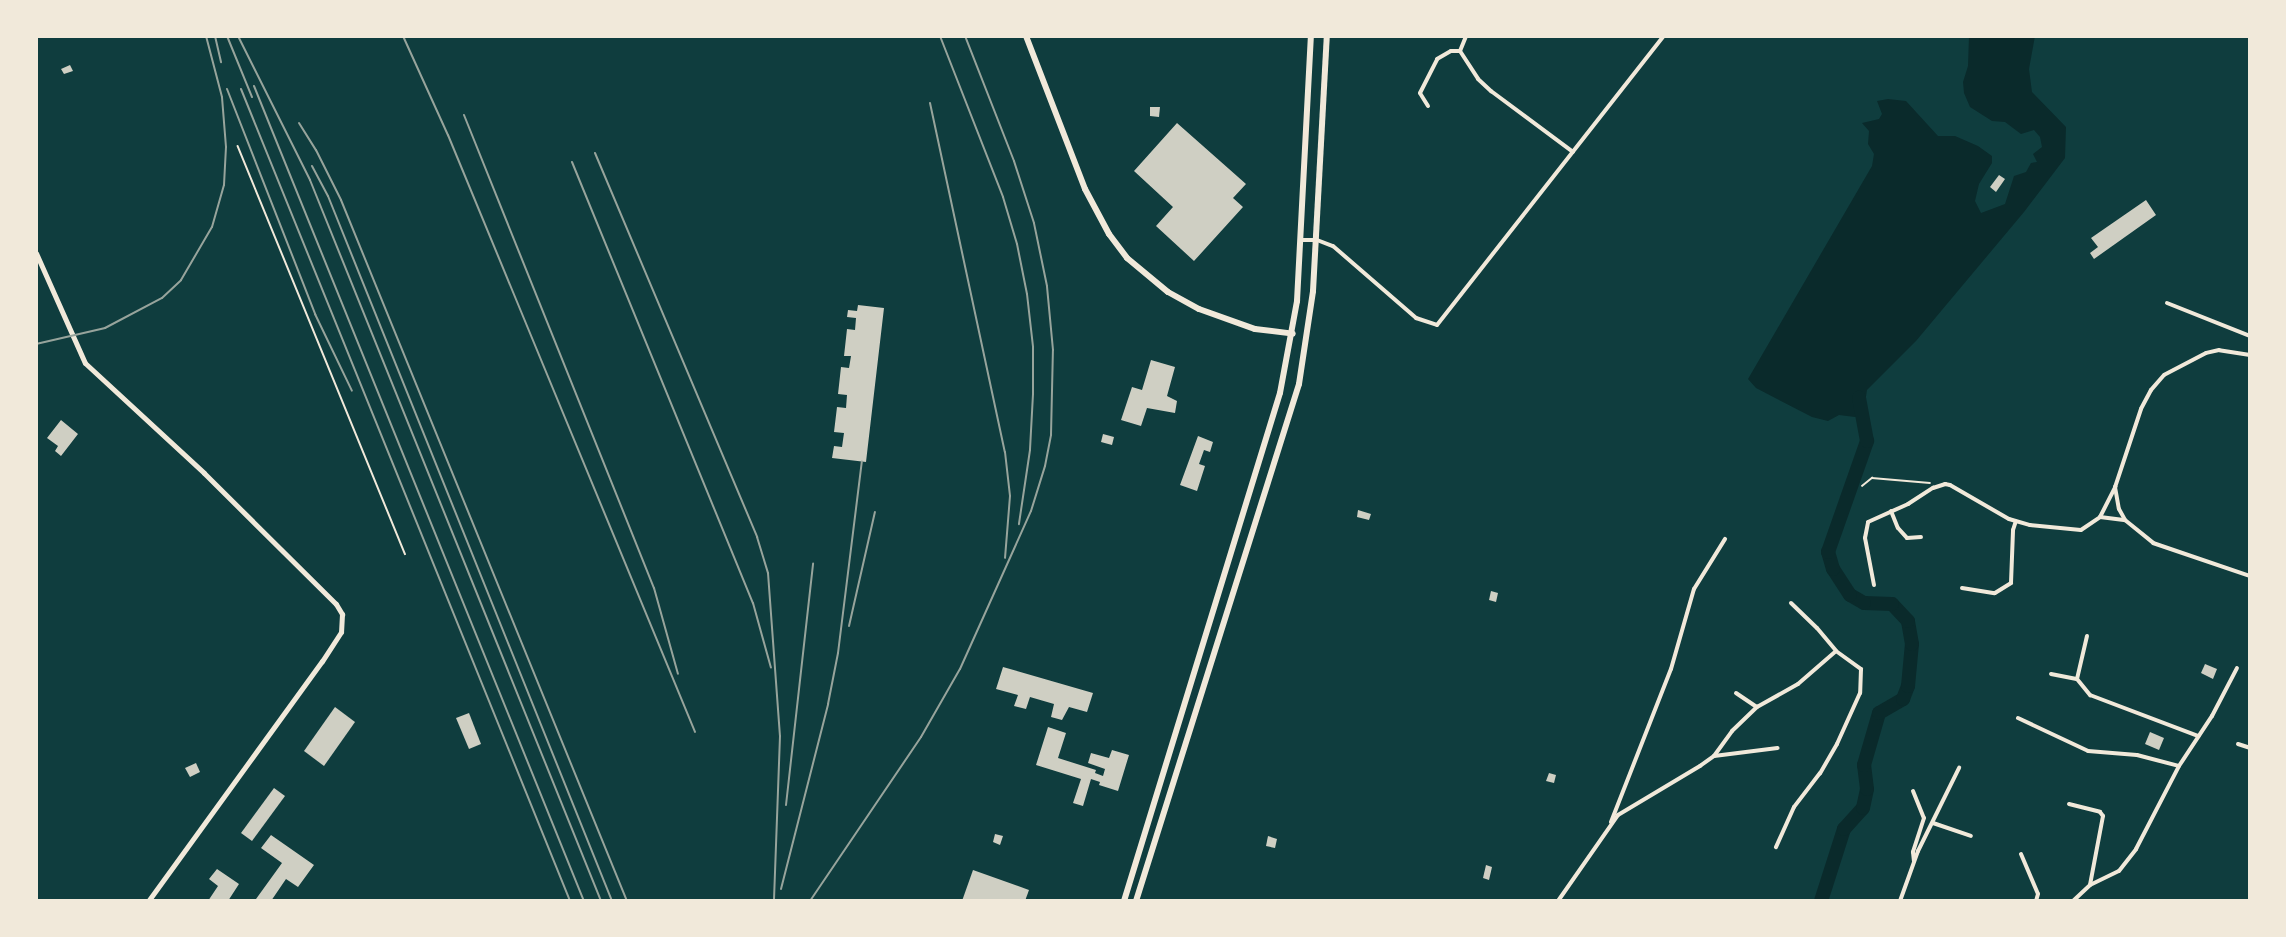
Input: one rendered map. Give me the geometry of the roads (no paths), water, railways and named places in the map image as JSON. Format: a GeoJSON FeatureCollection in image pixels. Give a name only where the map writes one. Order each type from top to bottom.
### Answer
{"type":"FeatureCollection","features":[{"type":"Feature","properties":{"kind":"main road"},"geometry":{"type":"LineString","coordinates":[[1026,36],[1084,189],[1109,234],[1127,258],[1168,292],[1191,305],[1255,328],[1308,336]]}},
{"type":"Feature","properties":{"kind":"main road"},"geometry":{"type":"LineString","coordinates":[[1124,901],[1280,393],[1293,334],[1311,36]]}},
{"type":"Feature","properties":{"kind":"main road"},"geometry":{"type":"LineString","coordinates":[[1136,901],[1296,394],[1308,336],[1317,240],[1327,36]]}},
{"type":"Feature","properties":{"kind":"main road"},"geometry":{"type":"LineString","coordinates":[[36,253],[85,363],[204,473],[336,604],[342,614],[341,632],[322,661],[148,901]]}},
{"type":"Feature","properties":{"kind":"street"},"geometry":{"type":"LineString","coordinates":[[1460,51],[1466,36]]}},
{"type":"Feature","properties":{"kind":"street"},"geometry":{"type":"LineString","coordinates":[[1300,240],[1317,240],[1333,246],[1416,318],[1437,325],[1664,36]]}},
{"type":"Feature","properties":{"kind":"street"},"geometry":{"type":"LineString","coordinates":[[1428,106],[1419,93],[1437,59],[1451,51],[1460,51]]}},
{"type":"Feature","properties":{"kind":"street"},"geometry":{"type":"LineString","coordinates":[[1460,51],[1478,79],[1491,91],[1573,152]]}},
{"type":"Feature","properties":{"kind":"street"},"geometry":{"type":"LineString","coordinates":[[2167,303],[2250,336]]}},
{"type":"Feature","properties":{"kind":"street"},"geometry":{"type":"LineString","coordinates":[[1874,585],[1866,529],[1868,522],[1892,512],[1932,488],[1945,484],[1958,488],[1993,512],[2016,521],[2081,530],[2100,517],[2115,487],[2141,409],[2151,390],[2164,375],[2193,359],[2219,350],[2250,356]]}},
{"type":"Feature","properties":{"kind":"street"},"geometry":{"type":"LineString","coordinates":[[2115,487],[2119,508],[2125,520],[2153,543],[2250,576]]}},
{"type":"Feature","properties":{"kind":"street"},"geometry":{"type":"LineString","coordinates":[[1892,512],[1898,528],[1907,538],[1920,537]]}},
{"type":"Feature","properties":{"kind":"street"},"geometry":{"type":"LineString","coordinates":[[2100,517],[2125,520]]}},
{"type":"Feature","properties":{"kind":"street"},"geometry":{"type":"LineString","coordinates":[[1962,588],[1995,593],[2011,583],[2013,530],[2016,521]]}},
{"type":"Feature","properties":{"kind":"street"},"geometry":{"type":"LineString","coordinates":[[1610,826],[1671,669],[1694,589],[1725,539]]}},
{"type":"Feature","properties":{"kind":"street"},"geometry":{"type":"LineString","coordinates":[[1776,847],[1794,807],[1820,773],[1837,744],[1860,693],[1861,669],[1836,651],[1817,628],[1791,603]]}},
{"type":"Feature","properties":{"kind":"street"},"geometry":{"type":"LineString","coordinates":[[2077,679],[2087,636]]}},
{"type":"Feature","properties":{"kind":"street"},"geometry":{"type":"LineString","coordinates":[[1558,901],[1618,815],[1714,756],[1732,731],[1757,708],[1798,684],[1836,651]]}},
{"type":"Feature","properties":{"kind":"street"},"geometry":{"type":"LineString","coordinates":[[2073,901],[2090,885],[2119,871],[2136,849],[2179,766],[2212,716],[2237,668]]}},
{"type":"Feature","properties":{"kind":"street"},"geometry":{"type":"LineString","coordinates":[[2051,674],[2077,679],[2090,695],[2198,736]]}},
{"type":"Feature","properties":{"kind":"street"},"geometry":{"type":"LineString","coordinates":[[1736,693],[1757,708]]}},
{"type":"Feature","properties":{"kind":"street"},"geometry":{"type":"LineString","coordinates":[[2018,718],[2088,751],[2137,755],[2179,766]]}},
{"type":"Feature","properties":{"kind":"street"},"geometry":{"type":"LineString","coordinates":[[2238,744],[2250,748]]}},
{"type":"Feature","properties":{"kind":"street"},"geometry":{"type":"LineString","coordinates":[[1714,756],[1778,748]]}},
{"type":"Feature","properties":{"kind":"street"},"geometry":{"type":"LineString","coordinates":[[1900,901],[1914,861],[1959,768]]}},
{"type":"Feature","properties":{"kind":"street"},"geometry":{"type":"LineString","coordinates":[[1913,790],[1924,818],[1913,852],[1914,861]]}},
{"type":"Feature","properties":{"kind":"street"},"geometry":{"type":"LineString","coordinates":[[2069,804],[2100,812],[2103,816],[2090,885]]}},
{"type":"Feature","properties":{"kind":"street"},"geometry":{"type":"LineString","coordinates":[[1933,822],[1971,836]]}},
{"type":"Feature","properties":{"kind":"street"},"geometry":{"type":"LineString","coordinates":[[2021,854],[2037,894],[2036,901]]}},
{"type":"Feature","properties":{"kind":"lane"},"geometry":{"type":"LineString","coordinates":[[238,146],[405,554]]}},
{"type":"Feature","properties":{"kind":"water"},"geometry":{"type":"Polygon","coordinates":[[[1969,36],[2035,36],[2029,69],[2032,92],[2066,127],[2065,158],[2024,212],[1916,341],[1867,390],[1864,410],[1860,415],[1855,417],[1839,415],[1828,421],[1812,417],[1756,388],[1748,379],[1872,166],[1874,154],[1868,144],[1869,131],[1862,123],[1879,119],[1882,114],[1877,101],[1888,99],[1906,101],[1938,136],[1955,136],[1978,146],[1992,156],[1992,163],[1979,184],[1975,201],[1981,213],[2005,204],[2014,176],[2026,172],[2031,163],[2037,162],[2033,154],[2042,147],[2040,137],[2034,130],[2021,134],[2005,122],[1992,121],[1970,107],[1964,93],[1963,82],[1968,66],[1969,36]]]}},
{"type":"Feature","properties":{"kind":"waterway"},"geometry":{"type":"LineString","coordinates":[[1821,901],[1844,829],[1863,808],[1867,789],[1864,765],[1879,713],[1903,699],[1908,686],[1912,644],[1908,621],[1892,604],[1864,603],[1850,595],[1833,569],[1828,552],[1867,441],[1859,398]]}},
{"type":"Feature","properties":{"kind":"railway"},"geometry":{"type":"LineString","coordinates":[[36,344],[105,328],[162,298],[181,280],[212,227],[224,185],[226,147],[222,97],[206,36]]}},
{"type":"Feature","properties":{"kind":"railway"},"geometry":{"type":"LineString","coordinates":[[215,36],[221,62]]}},
{"type":"Feature","properties":{"kind":"railway"},"geometry":{"type":"LineString","coordinates":[[227,36],[252,97]]}},
{"type":"Feature","properties":{"kind":"railway"},"geometry":{"type":"LineString","coordinates":[[238,36],[310,180],[601,901]]}},
{"type":"Feature","properties":{"kind":"railway"},"geometry":{"type":"LineString","coordinates":[[403,36],[448,135],[695,732]]}},
{"type":"Feature","properties":{"kind":"railway"},"geometry":{"type":"LineString","coordinates":[[940,36],[1003,197],[1017,244],[1027,294],[1033,347],[1033,394],[1030,450],[1019,524]]}},
{"type":"Feature","properties":{"kind":"railway"},"geometry":{"type":"LineString","coordinates":[[810,901],[921,737],[960,669],[1031,511],[1045,466],[1051,435],[1053,350],[1047,286],[1034,223],[1014,161],[965,36]]}},
{"type":"Feature","properties":{"kind":"railway"},"geometry":{"type":"LineString","coordinates":[[254,86],[584,901]]}},
{"type":"Feature","properties":{"kind":"railway"},"geometry":{"type":"LineString","coordinates":[[227,89],[315,314],[352,391]]}},
{"type":"Feature","properties":{"kind":"railway"},"geometry":{"type":"LineString","coordinates":[[241,89],[570,901]]}},
{"type":"Feature","properties":{"kind":"railway"},"geometry":{"type":"LineString","coordinates":[[930,103],[1005,452],[1010,496],[1005,558]]}},
{"type":"Feature","properties":{"kind":"railway"},"geometry":{"type":"LineString","coordinates":[[464,115],[654,588],[678,674]]}},
{"type":"Feature","properties":{"kind":"railway"},"geometry":{"type":"LineString","coordinates":[[299,123],[316,150],[341,200],[627,901]]}},
{"type":"Feature","properties":{"kind":"railway"},"geometry":{"type":"LineString","coordinates":[[595,153],[757,537],[768,573],[780,736],[774,901]]}},
{"type":"Feature","properties":{"kind":"railway"},"geometry":{"type":"LineString","coordinates":[[572,162],[753,603],[771,668]]}},
{"type":"Feature","properties":{"kind":"railway"},"geometry":{"type":"LineString","coordinates":[[312,166],[328,196],[612,901]]}},
{"type":"Feature","properties":{"kind":"railway"},"geometry":{"type":"LineString","coordinates":[[781,889],[828,704],[838,653],[862,461]]}},
{"type":"Feature","properties":{"kind":"railway"},"geometry":{"type":"LineString","coordinates":[[849,626],[875,512]]}},
{"type":"Feature","properties":{"kind":"railway"},"geometry":{"type":"LineString","coordinates":[[786,805],[813,564]]}}]}
